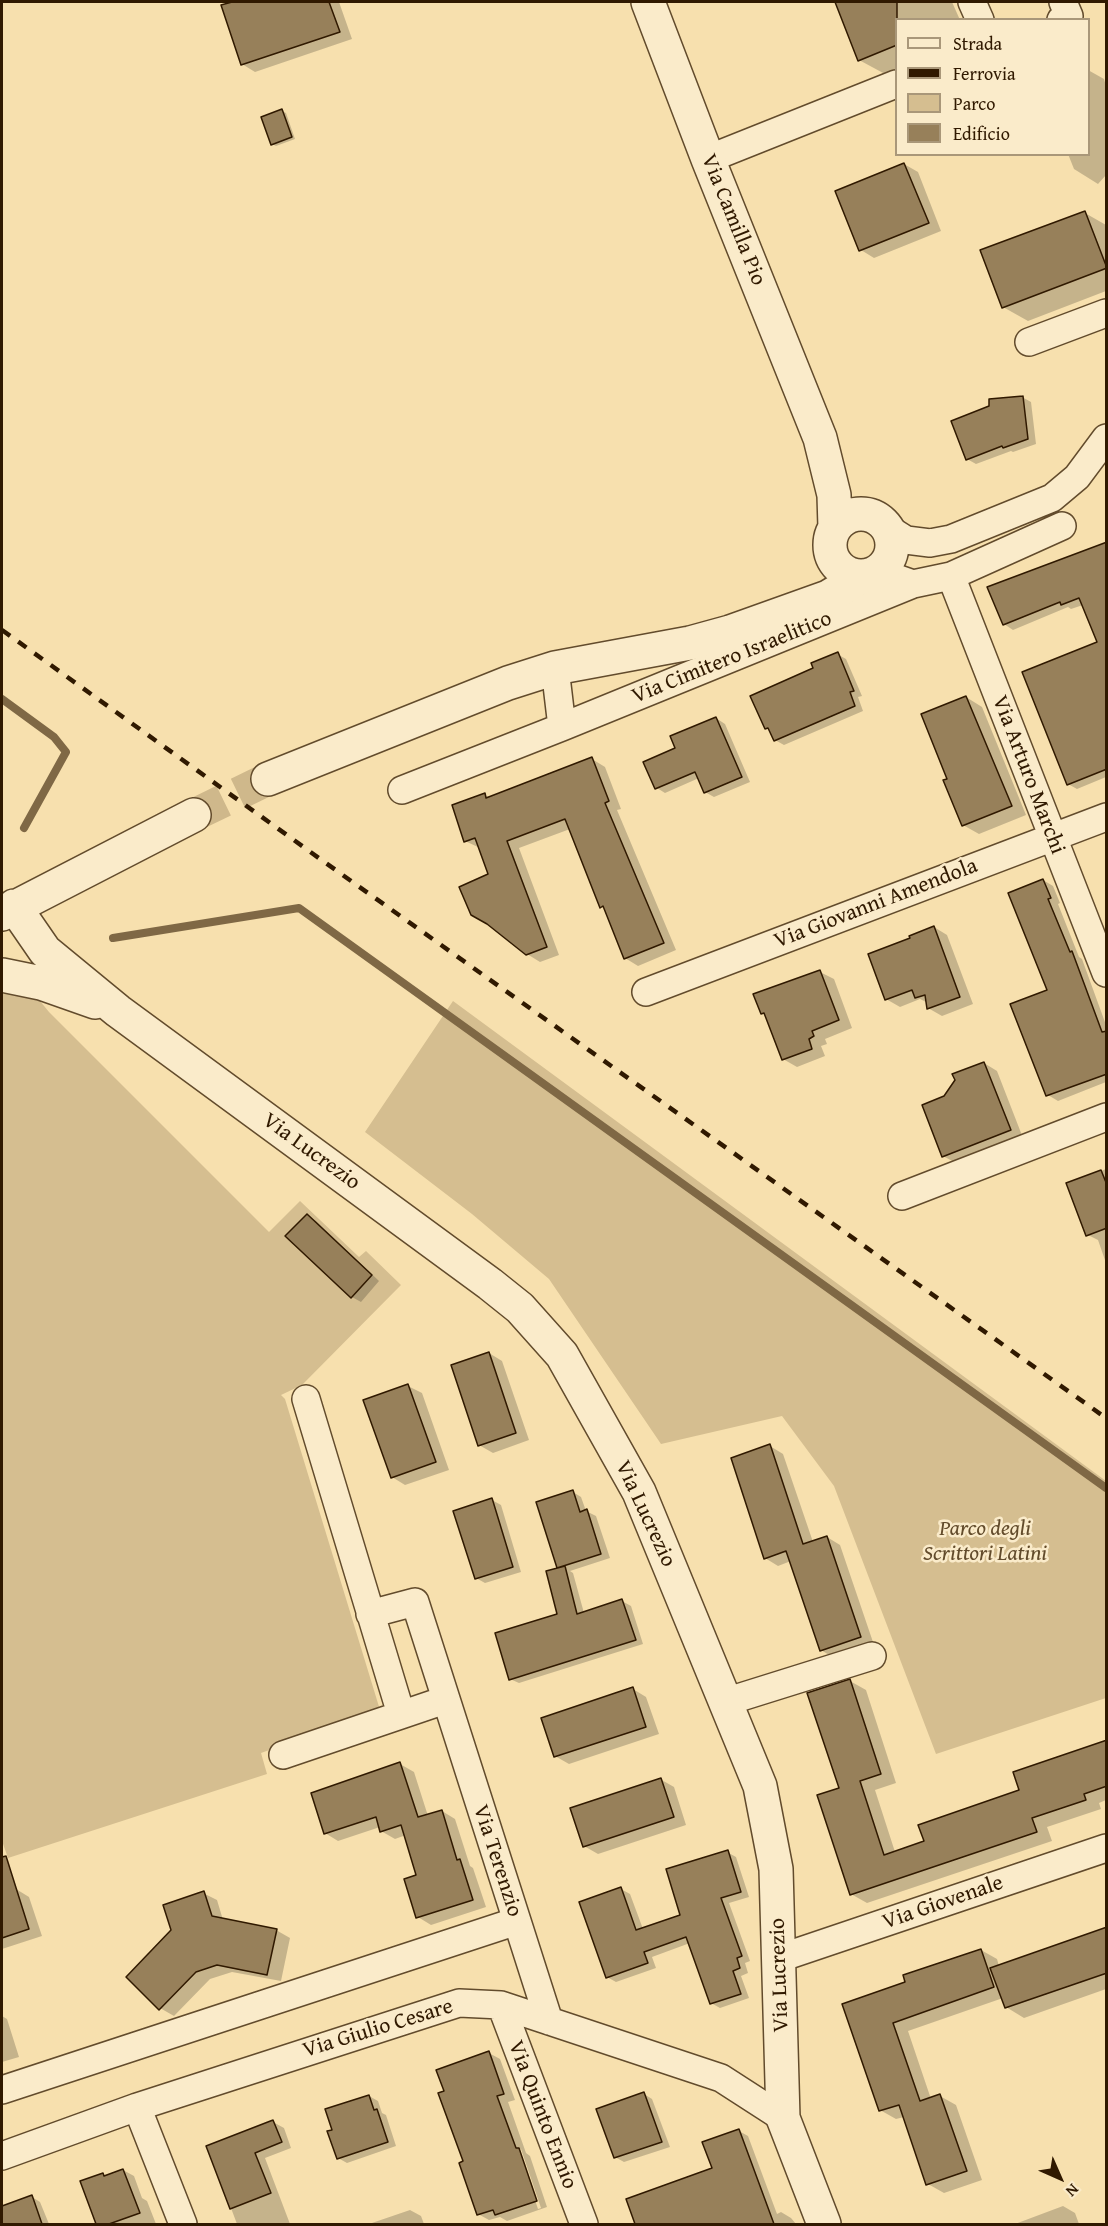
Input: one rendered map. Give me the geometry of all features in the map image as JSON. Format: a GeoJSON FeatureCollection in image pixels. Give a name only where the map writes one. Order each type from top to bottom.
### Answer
{"type":"FeatureCollection","features":[{"type":"Feature","properties":{"kind":"street","name":"Via Camilla Pio"},"geometry":{"type":"LineString","coordinates":[[648,2],[708,159],[820,438],[834,495],[834,543]]}},
{"type":"Feature","properties":{"kind":"street"},"geometry":{"type":"LineString","coordinates":[[972,2],[979,18]]}},
{"type":"Feature","properties":{"kind":"street"},"geometry":{"type":"LineString","coordinates":[[1063,2],[1069,16],[1065,18]]}},
{"type":"Feature","properties":{"kind":"street"},"geometry":{"type":"LineString","coordinates":[[708,159],[895,85]]}},
{"type":"Feature","properties":{"kind":"street"},"geometry":{"type":"LineString","coordinates":[[1029,342],[1107,313]]}},
{"type":"Feature","properties":{"kind":"street","name":"Via Camilla Pio"},"geometry":{"type":"LineString","coordinates":[[820,438],[876,521]]}},
{"type":"Feature","properties":{"kind":"street"},"geometry":{"type":"LineString","coordinates":[[913,584],[871,573],[844,572],[834,543],[849,517],[876,521],[906,540],[930,543],[951,539],[1052,498],[1077,477],[1107,438]]}},
{"type":"Feature","properties":{"kind":"street"},"geometry":{"type":"LineString","coordinates":[[871,573],[888,562],[892,545],[876,521]]}},
{"type":"Feature","properties":{"kind":"street","name":"Via Cimitero Israelitico"},"geometry":{"type":"LineString","coordinates":[[402,790],[913,584],[951,576],[1062,526]]}},
{"type":"Feature","properties":{"kind":"street","name":"Via Cimitero Israelitico"},"geometry":{"type":"LineString","coordinates":[[775,618],[822,576],[834,543]]}},
{"type":"Feature","properties":{"kind":"street","name":"Via Cimitero Israelitico"},"geometry":{"type":"LineString","coordinates":[[268,779],[508,683],[555,668],[690,643],[775,618],[828,597],[871,573]]}},
{"type":"Feature","properties":{"kind":"street","name":"Via Arturo Marchi"},"geometry":{"type":"LineString","coordinates":[[951,576],[1052,838],[1107,973]]}},
{"type":"Feature","properties":{"kind":"street"},"geometry":{"type":"LineString","coordinates":[[555,668],[562,727]]}},
{"type":"Feature","properties":{"kind":"street"},"geometry":{"type":"LineString","coordinates":[[8,910],[194,815]]}},
{"type":"Feature","properties":{"kind":"street","name":"Via Giovanni Amendola"},"geometry":{"type":"LineString","coordinates":[[646,992],[1107,817]]}},
{"type":"Feature","properties":{"kind":"street","name":"Via Lucrezio"},"geometry":{"type":"LineString","coordinates":[[8,910],[45,951],[118,1011],[520,1308],[562,1355],[639,1492],[760,1786],[777,1869],[783,2118],[824,2224]]}},
{"type":"Feature","properties":{"kind":"street","name":"Via Lucrezio"},"geometry":{"type":"LineString","coordinates":[[9,978],[118,1011]]}},
{"type":"Feature","properties":{"kind":"street"},"geometry":{"type":"LineString","coordinates":[[902,1196],[1107,1117]]}},
{"type":"Feature","properties":{"kind":"street"},"geometry":{"type":"LineString","coordinates":[[306,1399],[401,1714]]}},
{"type":"Feature","properties":{"kind":"street","name":"Via Terenzio"},"geometry":{"type":"LineString","coordinates":[[370,1614],[415,1602],[549,2021]]}},
{"type":"Feature","properties":{"kind":"street"},"geometry":{"type":"LineString","coordinates":[[725,1702],[872,1656]]}},
{"type":"Feature","properties":{"kind":"street"},"geometry":{"type":"LineString","coordinates":[[283,1755],[445,1700]]}},
{"type":"Feature","properties":{"kind":"street","name":"Via Giovenale"},"geometry":{"type":"LineString","coordinates":[[780,1958],[1107,1848]]}},
{"type":"Feature","properties":{"kind":"street"},"geometry":{"type":"LineString","coordinates":[[2,2090],[517,1921]]}},
{"type":"Feature","properties":{"kind":"street","name":"Via Giulio Cesare"},"geometry":{"type":"LineString","coordinates":[[2,2156],[137,2107],[459,2002],[501,2005],[721,2078],[783,2118]]}},
{"type":"Feature","properties":{"kind":"street","name":"Via Quinto Ennio"},"geometry":{"type":"LineString","coordinates":[[501,2005],[584,2224]]}},
{"type":"Feature","properties":{"kind":"street"},"geometry":{"type":"LineString","coordinates":[[137,2107],[183,2224]]}},
{"type":"Feature","properties":{"kind":"green space"},"geometry":{"type":"Polygon","coordinates":[[[31,990],[49,1012],[269,1232],[300,1201],[359,1257],[366,1251],[401,1285],[302,1385],[281,1395],[285,1399],[380,1710],[261,1753],[267,1774],[8,1858],[2,1841],[2,994],[31,990]]]}},
{"type":"Feature","properties":{"kind":"green space","name":"Parco degli Scrittori Latini"},"geometry":{"type":"Polygon","coordinates":[[[453,1001],[1106,1481],[1106,1698],[936,1754],[834,1486],[782,1416],[661,1444],[549,1279],[472,1214],[365,1132],[453,1001]]]}},
{"type":"Feature","properties":{"kind":"building"},"geometry":{"type":"Polygon","coordinates":[[[232,2],[329,2],[340,32],[241,65],[221,5],[232,2]]]}},
{"type":"Feature","properties":{"kind":"building"},"geometry":{"type":"Polygon","coordinates":[[[835,2],[897,2],[895,46],[858,61],[835,2]]]}},
{"type":"Feature","properties":{"kind":"building"},"geometry":{"type":"Polygon","coordinates":[[[282,109],[292,137],[271,145],[261,117],[282,109]]]}},
{"type":"Feature","properties":{"kind":"building"},"geometry":{"type":"Polygon","coordinates":[[[904,163],[929,223],[859,251],[835,191],[904,163]]]}},
{"type":"Feature","properties":{"kind":"building"},"geometry":{"type":"Polygon","coordinates":[[[1085,211],[1107,268],[1002,308],[980,250],[1085,211]]]}},
{"type":"Feature","properties":{"kind":"building"},"geometry":{"type":"Polygon","coordinates":[[[1023,396],[1028,439],[966,460],[951,421],[989,406],[989,399],[1023,396]]]}},
{"type":"Feature","properties":{"kind":"building"},"geometry":{"type":"Polygon","coordinates":[[[1107,542],[1107,769],[1067,785],[1022,672],[1097,642],[1079,598],[1061,605],[1060,602],[1003,625],[987,587],[1107,542]]]}},
{"type":"Feature","properties":{"kind":"building"},"geometry":{"type":"Polygon","coordinates":[[[838,652],[854,691],[850,692],[855,706],[774,741],[768,728],[765,729],[750,696],[813,668],[811,663],[838,652]]]}},
{"type":"Feature","properties":{"kind":"building"},"geometry":{"type":"Polygon","coordinates":[[[966,696],[1012,806],[962,826],[943,780],[947,779],[921,714],[966,696]]]}},
{"type":"Feature","properties":{"kind":"building"},"geometry":{"type":"Polygon","coordinates":[[[716,717],[742,777],[704,793],[695,772],[655,789],[643,762],[675,748],[670,736],[716,717]]]}},
{"type":"Feature","properties":{"kind":"building"},"geometry":{"type":"Polygon","coordinates":[[[592,757],[609,801],[605,803],[664,943],[624,959],[603,906],[600,908],[565,819],[507,841],[547,947],[526,955],[487,924],[471,915],[459,887],[488,874],[475,838],[464,842],[452,805],[485,793],[486,798],[592,757]]]}},
{"type":"Feature","properties":{"kind":"building"},"geometry":{"type":"Polygon","coordinates":[[[1043,879],[1051,898],[1048,899],[1070,952],[1072,951],[1102,1032],[1107,1031],[1107,1074],[1046,1096],[1010,1004],[1047,990],[1008,893],[1043,879]]]}},
{"type":"Feature","properties":{"kind":"building"},"geometry":{"type":"Polygon","coordinates":[[[934,926],[960,997],[927,1009],[925,995],[915,998],[912,990],[885,1000],[868,954],[934,926]]]}},
{"type":"Feature","properties":{"kind":"building"},"geometry":{"type":"Polygon","coordinates":[[[820,970],[839,1020],[812,1031],[814,1036],[809,1039],[812,1049],[782,1060],[764,1013],[761,1014],[753,994],[820,970]]]}},
{"type":"Feature","properties":{"kind":"building"},"geometry":{"type":"Polygon","coordinates":[[[984,1062],[1011,1130],[942,1157],[922,1105],[944,1096],[955,1080],[952,1074],[984,1062]]]}},
{"type":"Feature","properties":{"kind":"building"},"geometry":{"type":"Polygon","coordinates":[[[1101,1170],[1107,1185],[1107,1228],[1086,1236],[1066,1183],[1101,1170]]]}},
{"type":"Feature","properties":{"kind":"building"},"geometry":{"type":"Polygon","coordinates":[[[307,1214],[372,1275],[351,1298],[285,1236],[307,1214]]]}},
{"type":"Feature","properties":{"kind":"building"},"geometry":{"type":"Polygon","coordinates":[[[489,1352],[516,1433],[478,1446],[451,1365],[489,1352]]]}},
{"type":"Feature","properties":{"kind":"building"},"geometry":{"type":"Polygon","coordinates":[[[408,1384],[436,1462],[391,1478],[363,1400],[408,1384]]]}},
{"type":"Feature","properties":{"kind":"building"},"geometry":{"type":"Polygon","coordinates":[[[770,1444],[803,1544],[827,1536],[861,1637],[820,1651],[786,1551],[764,1559],[731,1458],[770,1444]]]}},
{"type":"Feature","properties":{"kind":"building"},"geometry":{"type":"Polygon","coordinates":[[[573,1490],[580,1512],[587,1509],[601,1554],[557,1568],[536,1502],[573,1490]]]}},
{"type":"Feature","properties":{"kind":"building"},"geometry":{"type":"Polygon","coordinates":[[[492,1498],[513,1567],[475,1579],[453,1511],[492,1498]]]}},
{"type":"Feature","properties":{"kind":"building"},"geometry":{"type":"Polygon","coordinates":[[[565,1566],[577,1614],[622,1599],[636,1640],[509,1680],[495,1633],[557,1614],[546,1571],[565,1566]]]}},
{"type":"Feature","properties":{"kind":"building"},"geometry":{"type":"Polygon","coordinates":[[[850,1679],[881,1774],[860,1781],[884,1855],[924,1841],[918,1825],[1019,1790],[1013,1772],[1107,1740],[1107,1786],[1084,1794],[1086,1800],[1032,1818],[1037,1832],[850,1895],[817,1795],[839,1788],[807,1693],[850,1679]]]}},
{"type":"Feature","properties":{"kind":"building"},"geometry":{"type":"Polygon","coordinates":[[[633,1687],[646,1727],[554,1757],[541,1718],[633,1687]]]}},
{"type":"Feature","properties":{"kind":"building"},"geometry":{"type":"Polygon","coordinates":[[[400,1762],[418,1817],[442,1810],[457,1860],[460,1859],[473,1900],[416,1918],[404,1879],[416,1875],[401,1825],[380,1832],[376,1817],[324,1834],[311,1793],[400,1762]]]}},
{"type":"Feature","properties":{"kind":"building"},"geometry":{"type":"Polygon","coordinates":[[[661,1778],[674,1817],[583,1847],[570,1808],[661,1778]]]}},
{"type":"Feature","properties":{"kind":"building"},"geometry":{"type":"Polygon","coordinates":[[[728,1850],[741,1892],[721,1898],[742,1956],[737,1958],[740,1968],[733,1971],[741,1994],[710,2004],[686,1937],[644,1952],[648,1963],[606,1978],[579,1902],[621,1887],[636,1930],[680,1915],[666,1869],[728,1850]]]}},
{"type":"Feature","properties":{"kind":"building"},"geometry":{"type":"Polygon","coordinates":[[[6,1856],[29,1929],[2,1938],[2,1857],[6,1856]]]}},
{"type":"Feature","properties":{"kind":"building"},"geometry":{"type":"Polygon","coordinates":[[[204,1891],[212,1916],[277,1929],[267,1975],[217,1965],[196,1972],[159,2010],[126,1977],[171,1930],[163,1905],[204,1891]]]}},
{"type":"Feature","properties":{"kind":"building"},"geometry":{"type":"Polygon","coordinates":[[[1107,1927],[1107,1973],[1005,2008],[990,1968],[1107,1927]]]}},
{"type":"Feature","properties":{"kind":"building"},"geometry":{"type":"Polygon","coordinates":[[[981,1949],[994,1987],[893,2023],[920,2101],[940,2094],[967,2171],[926,2185],[899,2105],[879,2111],[842,2004],[905,1982],[903,1975],[981,1949]]]}},
{"type":"Feature","properties":{"kind":"building"},"geometry":{"type":"Polygon","coordinates":[[[489,2051],[504,2094],[497,2096],[516,2148],[519,2148],[537,2201],[495,2215],[493,2210],[477,2215],[459,2163],[463,2161],[438,2093],[444,2091],[436,2070],[489,2051]]]}},
{"type":"Feature","properties":{"kind":"building"},"geometry":{"type":"Polygon","coordinates":[[[644,2092],[662,2142],[614,2158],[596,2109],[644,2092]]]}},
{"type":"Feature","properties":{"kind":"building"},"geometry":{"type":"Polygon","coordinates":[[[369,2095],[374,2110],[377,2109],[388,2142],[337,2159],[327,2131],[332,2130],[325,2109],[369,2095]]]}},
{"type":"Feature","properties":{"kind":"building"},"geometry":{"type":"Polygon","coordinates":[[[273,2120],[282,2142],[255,2153],[271,2193],[230,2209],[206,2146],[273,2120]]]}},
{"type":"Feature","properties":{"kind":"building"},"geometry":{"type":"Polygon","coordinates":[[[739,2129],[774,2224],[635,2224],[626,2199],[712,2168],[702,2142],[739,2129]]]}},
{"type":"Feature","properties":{"kind":"building"},"geometry":{"type":"Polygon","coordinates":[[[123,2169],[140,2213],[109,2224],[96,2224],[80,2181],[123,2169]]]}},
{"type":"Feature","properties":{"kind":"building"},"geometry":{"type":"Polygon","coordinates":[[[32,2195],[42,2224],[2,2224],[2,2206],[32,2195]]]}},
{"type":"Feature","properties":{"kind":"waterway"},"geometry":{"type":"LineString","coordinates":[[2,699],[54,737],[66,752],[24,828]]}},
{"type":"Feature","properties":{"kind":"waterway"},"geometry":{"type":"LineString","coordinates":[[113,938],[299,908],[1106,1488]]}},
{"type":"Feature","properties":{"kind":"tunnel"},"geometry":{"type":"LineString","coordinates":[[194,815],[268,779]]}},
{"type":"Feature","properties":{"kind":"railway"},"geometry":{"type":"LineString","coordinates":[[2,630],[1106,1418]]}}]}
